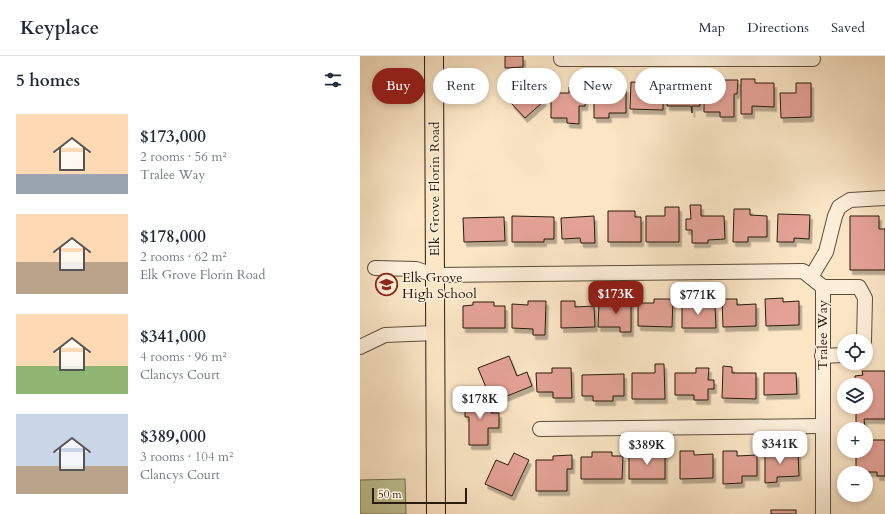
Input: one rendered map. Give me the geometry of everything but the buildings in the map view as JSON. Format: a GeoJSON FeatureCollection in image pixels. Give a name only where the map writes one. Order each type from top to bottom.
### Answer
{"type":"FeatureCollection","features":[{"type":"Feature","properties":{"kind":"main road","name":"Elk Grove Florin Road"},"geometry":{"type":"LineString","coordinates":[[434,56],[436,514]]}},
{"type":"Feature","properties":{"kind":"street"},"geometry":{"type":"LineString","coordinates":[[561,56],[561,59],[813,59]]}},
{"type":"Feature","properties":{"kind":"street"},"geometry":{"type":"LineString","coordinates":[[811,277],[826,252],[831,239],[835,216],[840,207],[850,200],[885,198]]}},
{"type":"Feature","properties":{"kind":"street","name":"Tralee Way"},"geometry":{"type":"LineString","coordinates":[[375,268],[416,269],[434,275],[803,271],[823,287],[823,514]]}},
{"type":"Feature","properties":{"kind":"street"},"geometry":{"type":"LineString","coordinates":[[823,287],[859,287],[865,298],[864,334]]}},
{"type":"Feature","properties":{"kind":"street"},"geometry":{"type":"LineString","coordinates":[[360,348],[385,335],[435,333]]}},
{"type":"Feature","properties":{"kind":"street"},"geometry":{"type":"LineString","coordinates":[[822,356],[837,355]]}},
{"type":"Feature","properties":{"kind":"street"},"geometry":{"type":"LineString","coordinates":[[540,429],[822,426]]}},
{"type":"Feature","properties":{"kind":"green space"},"geometry":{"type":"Polygon","coordinates":[[[405,479],[406,514],[360,514],[360,480],[405,479]]]}},
{"type":"Feature","properties":{"kind":"place","name":"Elk Grove High School"},"geometry":{"type":"Point","coordinates":[387,285]}}]}
